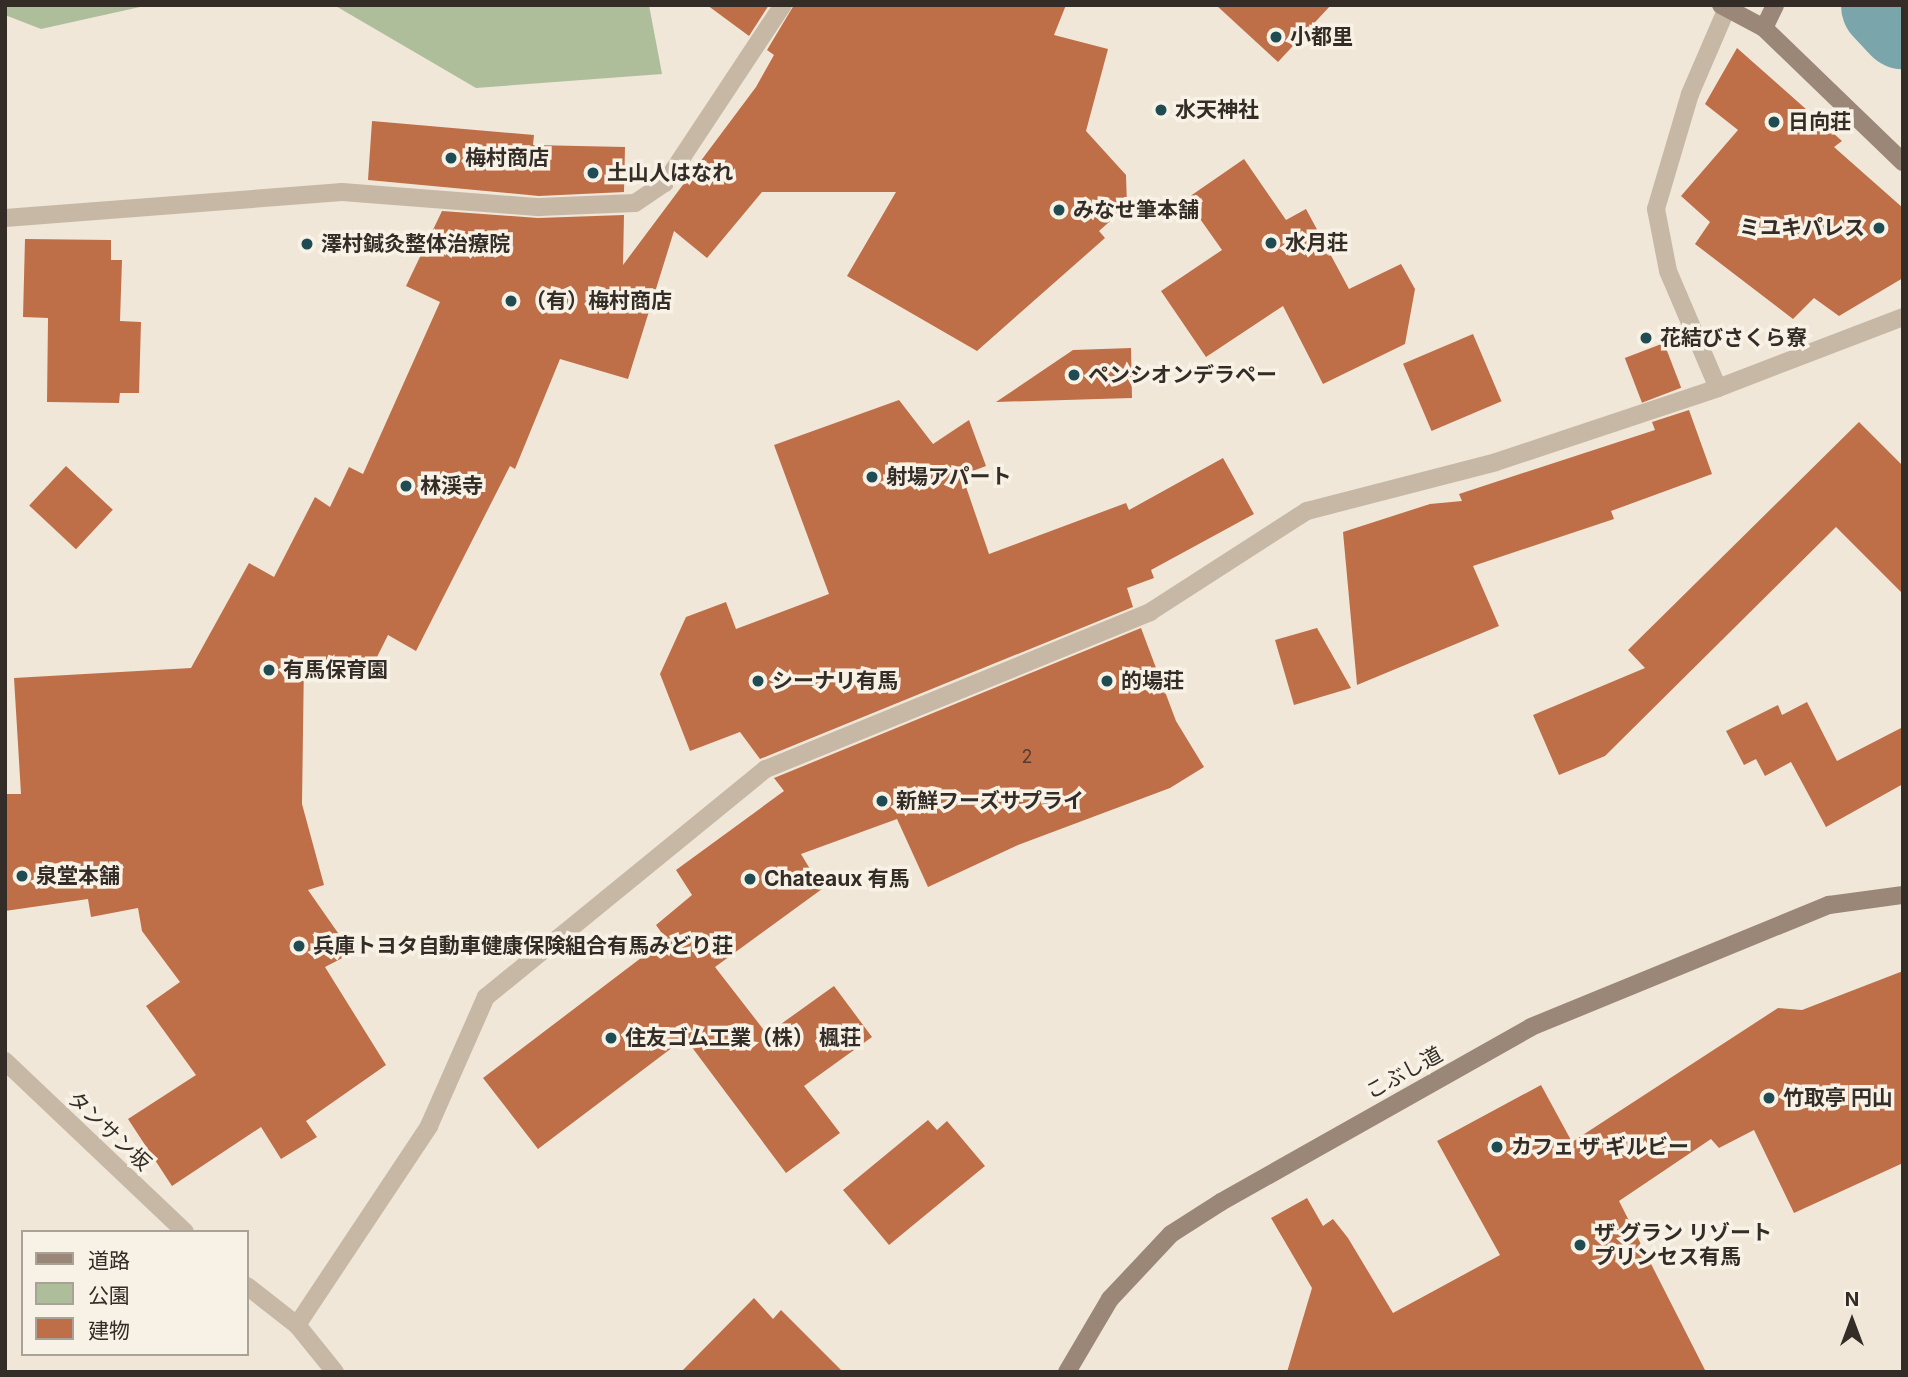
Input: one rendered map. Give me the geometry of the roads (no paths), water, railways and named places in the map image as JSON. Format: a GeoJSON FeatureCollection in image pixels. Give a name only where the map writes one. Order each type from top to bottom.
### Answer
{"type":"FeatureCollection","features":[{"type":"Feature","properties":{"kind":"street"},"geometry":{"type":"LineString","coordinates":[[5,218],[342,192],[539,207],[635,203],[665,183],[783,5]]}},
{"type":"Feature","properties":{"kind":"street"},"geometry":{"type":"LineString","coordinates":[[1764,28],[1775,5]]}},
{"type":"Feature","properties":{"kind":"street"},"geometry":{"type":"LineString","coordinates":[[1718,388],[1668,271],[1657,209],[1690,94],[1724,7],[1764,28],[1903,162]]}},
{"type":"Feature","properties":{"kind":"street"},"geometry":{"type":"LineString","coordinates":[[297,1325],[429,1126],[486,998],[766,769],[1150,612],[1307,511],[1496,462],[1718,388],[1903,317]]}},
{"type":"Feature","properties":{"kind":"street","name":"こぶし道"},"geometry":{"type":"LineString","coordinates":[[1067,1372],[1110,1299],[1171,1234],[1221,1202],[1531,1027],[1829,905],[1903,895]]}},
{"type":"Feature","properties":{"kind":"street","name":"タンサン坂"},"geometry":{"type":"LineString","coordinates":[[5,1061],[183,1230]]}},
{"type":"Feature","properties":{"kind":"street"},"geometry":{"type":"LineString","coordinates":[[248,1287],[297,1325],[335,1372]]}},
{"type":"Feature","properties":{"kind":"waterway"},"geometry":{"type":"LineString","coordinates":[[1886,5],[1903,23]]}},
{"type":"Feature","properties":{"kind":"place","name":"小都里"},"geometry":{"type":"Point","coordinates":[1276,37]}},
{"type":"Feature","properties":{"kind":"place","name":"水天神社"},"geometry":{"type":"Point","coordinates":[1161,110]}},
{"type":"Feature","properties":{"kind":"place","name":"日向荘"},"geometry":{"type":"Point","coordinates":[1774,122]}},
{"type":"Feature","properties":{"kind":"place","name":"梅村商店"},"geometry":{"type":"Point","coordinates":[451,158]}},
{"type":"Feature","properties":{"kind":"place","name":"土山人はなれ"},"geometry":{"type":"Point","coordinates":[593,173]}},
{"type":"Feature","properties":{"kind":"place","name":"みなせ筆本舗"},"geometry":{"type":"Point","coordinates":[1059,210]}},
{"type":"Feature","properties":{"kind":"place","name":"ミユキパレス"},"geometry":{"type":"Point","coordinates":[1879,228]}},
{"type":"Feature","properties":{"kind":"place","name":"水月荘"},"geometry":{"type":"Point","coordinates":[1271,243]}},
{"type":"Feature","properties":{"kind":"place","name":"澤村鍼灸整体治療院"},"geometry":{"type":"Point","coordinates":[307,244]}},
{"type":"Feature","properties":{"kind":"place","name":"（有）梅村商店"},"geometry":{"type":"Point","coordinates":[511,301]}},
{"type":"Feature","properties":{"kind":"place","name":"花結びさくら寮"},"geometry":{"type":"Point","coordinates":[1646,338]}},
{"type":"Feature","properties":{"kind":"place","name":"ペンシオンデラペー"},"geometry":{"type":"Point","coordinates":[1074,375]}},
{"type":"Feature","properties":{"kind":"place","name":"射場アパート"},"geometry":{"type":"Point","coordinates":[872,477]}},
{"type":"Feature","properties":{"kind":"place","name":"林渓寺"},"geometry":{"type":"Point","coordinates":[406,486]}},
{"type":"Feature","properties":{"kind":"place","name":"有馬保育園"},"geometry":{"type":"Point","coordinates":[269,670]}},
{"type":"Feature","properties":{"kind":"place","name":"シーナリ有馬"},"geometry":{"type":"Point","coordinates":[758,681]}},
{"type":"Feature","properties":{"kind":"place","name":"的場荘"},"geometry":{"type":"Point","coordinates":[1107,681]}},
{"type":"Feature","properties":{"kind":"place","name":"新鮮フーズサプライ"},"geometry":{"type":"Point","coordinates":[882,801]}},
{"type":"Feature","properties":{"kind":"place","name":"泉堂本舗"},"geometry":{"type":"Point","coordinates":[22,876]}},
{"type":"Feature","properties":{"kind":"place","name":"Chateaux 有馬"},"geometry":{"type":"Point","coordinates":[750,879]}},
{"type":"Feature","properties":{"kind":"place","name":"兵庫トヨタ自動車健康保険組合有馬みどり荘"},"geometry":{"type":"Point","coordinates":[299,946]}},
{"type":"Feature","properties":{"kind":"place","name":"住友ゴム工業（株） 楓荘"},"geometry":{"type":"Point","coordinates":[611,1038]}},
{"type":"Feature","properties":{"kind":"place","name":"竹取亭 円山"},"geometry":{"type":"Point","coordinates":[1769,1098]}},
{"type":"Feature","properties":{"kind":"place","name":"カフェ ザ ギルビー"},"geometry":{"type":"Point","coordinates":[1497,1147]}},
{"type":"Feature","properties":{"kind":"place","name":"ザ グラン リゾート プリンセス有馬"},"geometry":{"type":"Point","coordinates":[1580,1245]}}]}
